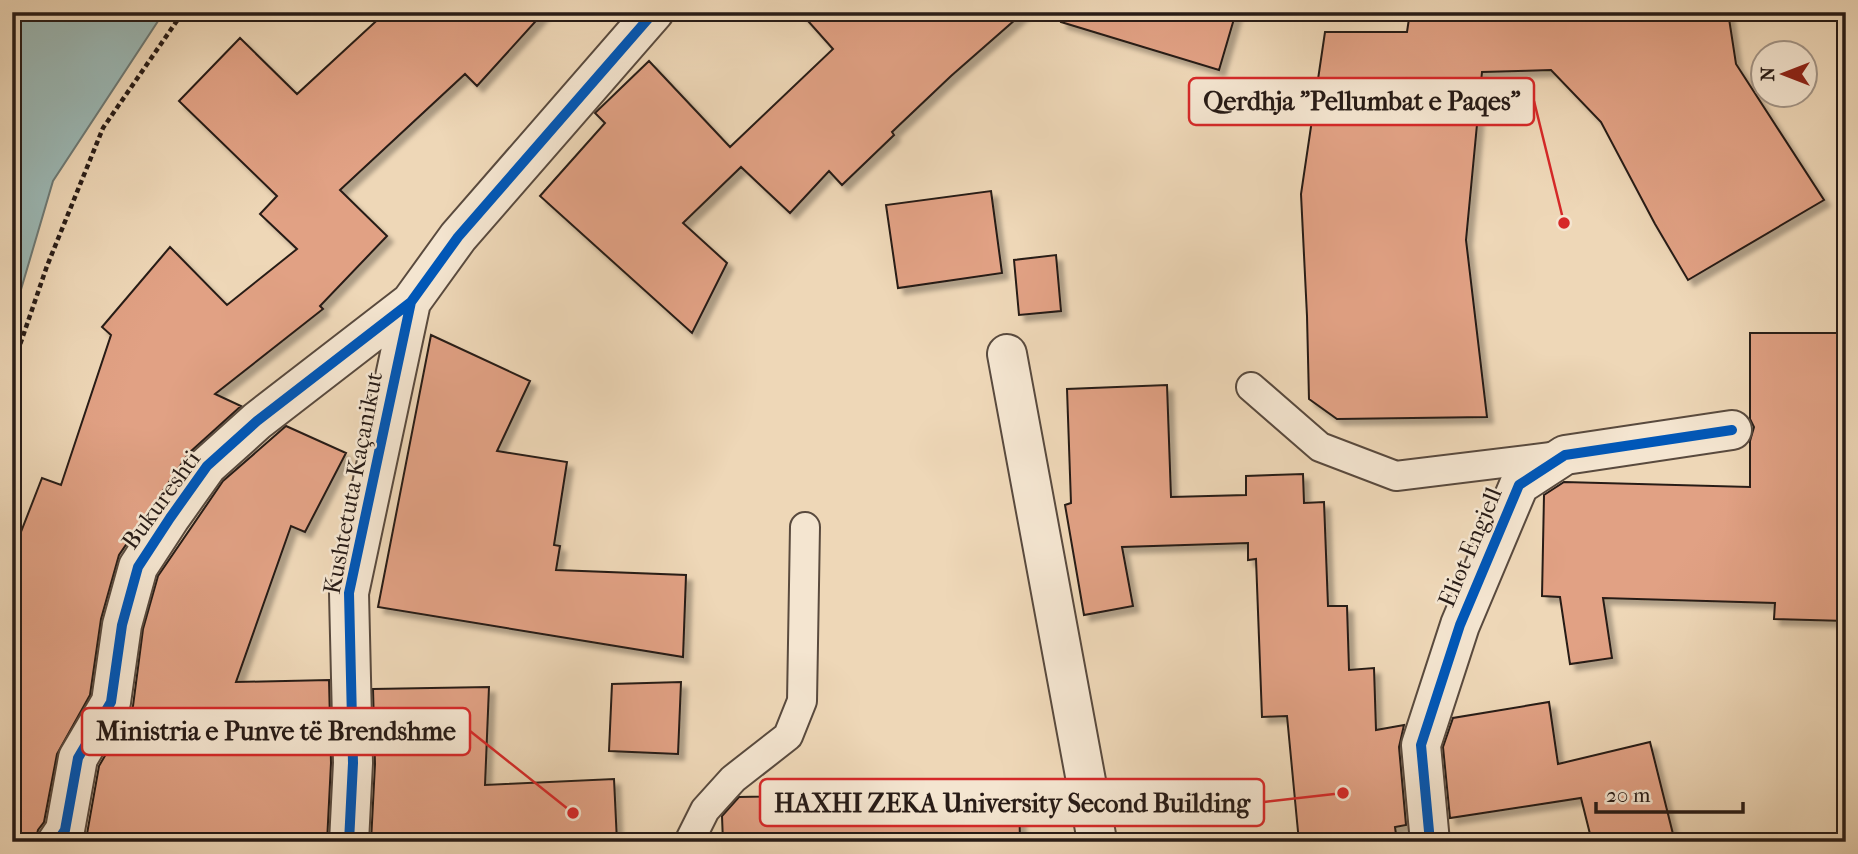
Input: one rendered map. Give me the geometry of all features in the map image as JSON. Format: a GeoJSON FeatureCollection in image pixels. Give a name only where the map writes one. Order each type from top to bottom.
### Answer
{"type":"FeatureCollection","features":[{"type":"Feature","properties":{"kind":"street","name":"Kushtetuta Kaçanikut"},"geometry":{"type":"LineString","coordinates":[[349,842],[353,763],[349,593],[411,302],[458,237],[654,12]]}},
{"type":"Feature","properties":{"kind":"street","name":"Bukureshti"},"geometry":{"type":"LineString","coordinates":[[57,842],[65,830],[78,758],[110,702],[122,625],[138,567],[170,518],[207,467],[257,421],[411,302]]}},
{"type":"Feature","properties":{"kind":"street"},"geometry":{"type":"LineString","coordinates":[[1007,354],[1096,835],[1095,842]]}},
{"type":"Feature","properties":{"kind":"street","name":"Eliot Engjell"},"geometry":{"type":"LineString","coordinates":[[1430,842],[1421,745],[1460,625],[1519,485],[1565,455],[1732,430]]}},
{"type":"Feature","properties":{"kind":"lane"},"geometry":{"type":"LineString","coordinates":[[1251,387],[1320,447],[1396,476],[1565,455]]}},
{"type":"Feature","properties":{"kind":"lane"},"geometry":{"type":"LineString","coordinates":[[689,842],[705,810],[733,779],[788,736],[802,701],[805,527]]}},
{"type":"Feature","properties":{"kind":"path"},"geometry":{"type":"LineString","coordinates":[[12,368],[47,266],[103,128],[183,12]]}},
{"type":"Feature","properties":{"kind":"water"},"geometry":{"type":"Polygon","coordinates":[[[12,12],[164,12],[53,181],[12,320],[12,12]]]}},
{"type":"Feature","properties":{"kind":"building"},"geometry":{"type":"Polygon","coordinates":[[[386,12],[544,12],[477,86],[465,74],[340,190],[387,236],[320,306],[323,309],[215,394],[241,406],[189,453],[119,555],[101,619],[90,695],[57,754],[44,822],[38,830],[35,842],[12,842],[12,555],[42,478],[61,485],[111,335],[102,327],[170,247],[227,305],[297,249],[260,214],[277,196],[179,101],[240,38],[297,94],[386,12]]]}},
{"type":"Feature","properties":{"kind":"building"},"geometry":{"type":"Polygon","coordinates":[[[800,12],[1024,12],[892,132],[894,135],[842,185],[829,171],[790,213],[741,167],[683,223],[727,263],[692,333],[540,196],[605,123],[595,113],[649,61],[730,147],[833,49],[800,12]]]}},
{"type":"Feature","properties":{"kind":"building"},"geometry":{"type":"Polygon","coordinates":[[[1063,12],[1236,12],[1219,70],[1061,22],[1063,12]]]}},
{"type":"Feature","properties":{"kind":"building"},"geometry":{"type":"Polygon","coordinates":[[[1410,12],[1728,12],[1736,64],[1750,86],[1750,108],[1764,108],[1824,200],[1688,280],[1601,122],[1551,70],[1482,72],[1466,240],[1487,417],[1337,419],[1309,399],[1301,194],[1325,32],[1407,32],[1410,12]]]}},
{"type":"Feature","properties":{"kind":"building"},"geometry":{"type":"Polygon","coordinates":[[[991,191],[1002,273],[898,288],[886,205],[991,191]]]}},
{"type":"Feature","properties":{"kind":"building"},"geometry":{"type":"Polygon","coordinates":[[[1056,255],[1061,311],[1019,315],[1014,260],[1056,255]]]}},
{"type":"Feature","properties":{"kind":"building"},"geometry":{"type":"Polygon","coordinates":[[[1750,333],[1846,333],[1846,621],[1774,619],[1775,603],[1603,598],[1612,658],[1570,664],[1560,597],[1542,596],[1544,495],[1564,482],[1750,487],[1750,441],[1754,427],[1750,419],[1750,333]]]}},
{"type":"Feature","properties":{"kind":"building"},"geometry":{"type":"Polygon","coordinates":[[[431,335],[530,381],[497,451],[567,462],[554,545],[560,546],[556,570],[686,575],[683,657],[378,607],[431,335]]]}},
{"type":"Feature","properties":{"kind":"building"},"geometry":{"type":"Polygon","coordinates":[[[1167,385],[1171,497],[1246,495],[1246,476],[1303,474],[1304,503],[1324,502],[1328,606],[1347,606],[1349,670],[1374,668],[1376,730],[1404,725],[1399,747],[1406,825],[1395,827],[1397,842],[1299,842],[1287,716],[1262,717],[1256,559],[1248,560],[1248,543],[1122,547],[1133,606],[1084,615],[1065,505],[1071,503],[1067,389],[1167,385]]]}},
{"type":"Feature","properties":{"kind":"building"},"geometry":{"type":"Polygon","coordinates":[[[286,426],[346,453],[305,532],[291,526],[236,682],[329,680],[331,763],[327,842],[83,842],[87,834],[99,766],[133,706],[143,629],[158,576],[223,481],[286,426]]]}},
{"type":"Feature","properties":{"kind":"building"},"geometry":{"type":"Polygon","coordinates":[[[681,682],[678,754],[609,751],[612,684],[681,682]]]}},
{"type":"Feature","properties":{"kind":"building"},"geometry":{"type":"Polygon","coordinates":[[[489,687],[485,785],[614,779],[617,842],[371,842],[375,764],[373,689],[489,687]]]}},
{"type":"Feature","properties":{"kind":"building"},"geometry":{"type":"Polygon","coordinates":[[[1549,702],[1558,764],[1650,742],[1675,842],[1592,842],[1581,798],[1450,818],[1443,747],[1453,718],[1549,702]]]}},
{"type":"Feature","properties":{"kind":"building"},"geometry":{"type":"Polygon","coordinates":[[[1019,792],[1020,842],[723,842],[722,816],[739,797],[1019,792]]]}},
{"type":"Feature","properties":{"kind":"cycle path"},"geometry":{"type":"LineString","coordinates":[[349,842],[353,763],[349,593],[411,302],[458,237],[654,12]]}},
{"type":"Feature","properties":{"kind":"cycle path"},"geometry":{"type":"LineString","coordinates":[[57,842],[65,830],[78,758],[111,702],[122,625],[138,567],[170,518],[207,466],[257,421],[411,302]]}},
{"type":"Feature","properties":{"kind":"cycle path"},"geometry":{"type":"LineString","coordinates":[[1430,842],[1421,745],[1460,625],[1519,485],[1565,455],[1732,430]]}},
{"type":"Feature","properties":{"kind":"place","name":"Qerdhja \"Pellumbat e Paqes\""},"geometry":{"type":"Point","coordinates":[1564,223]}},
{"type":"Feature","properties":{"kind":"place","name":"HAXHI ZEKA University Second Building"},"geometry":{"type":"Point","coordinates":[1343,793]}},
{"type":"Feature","properties":{"kind":"place","name":"Ministria e Punve të Brendshme"},"geometry":{"type":"Point","coordinates":[573,813]}}]}
